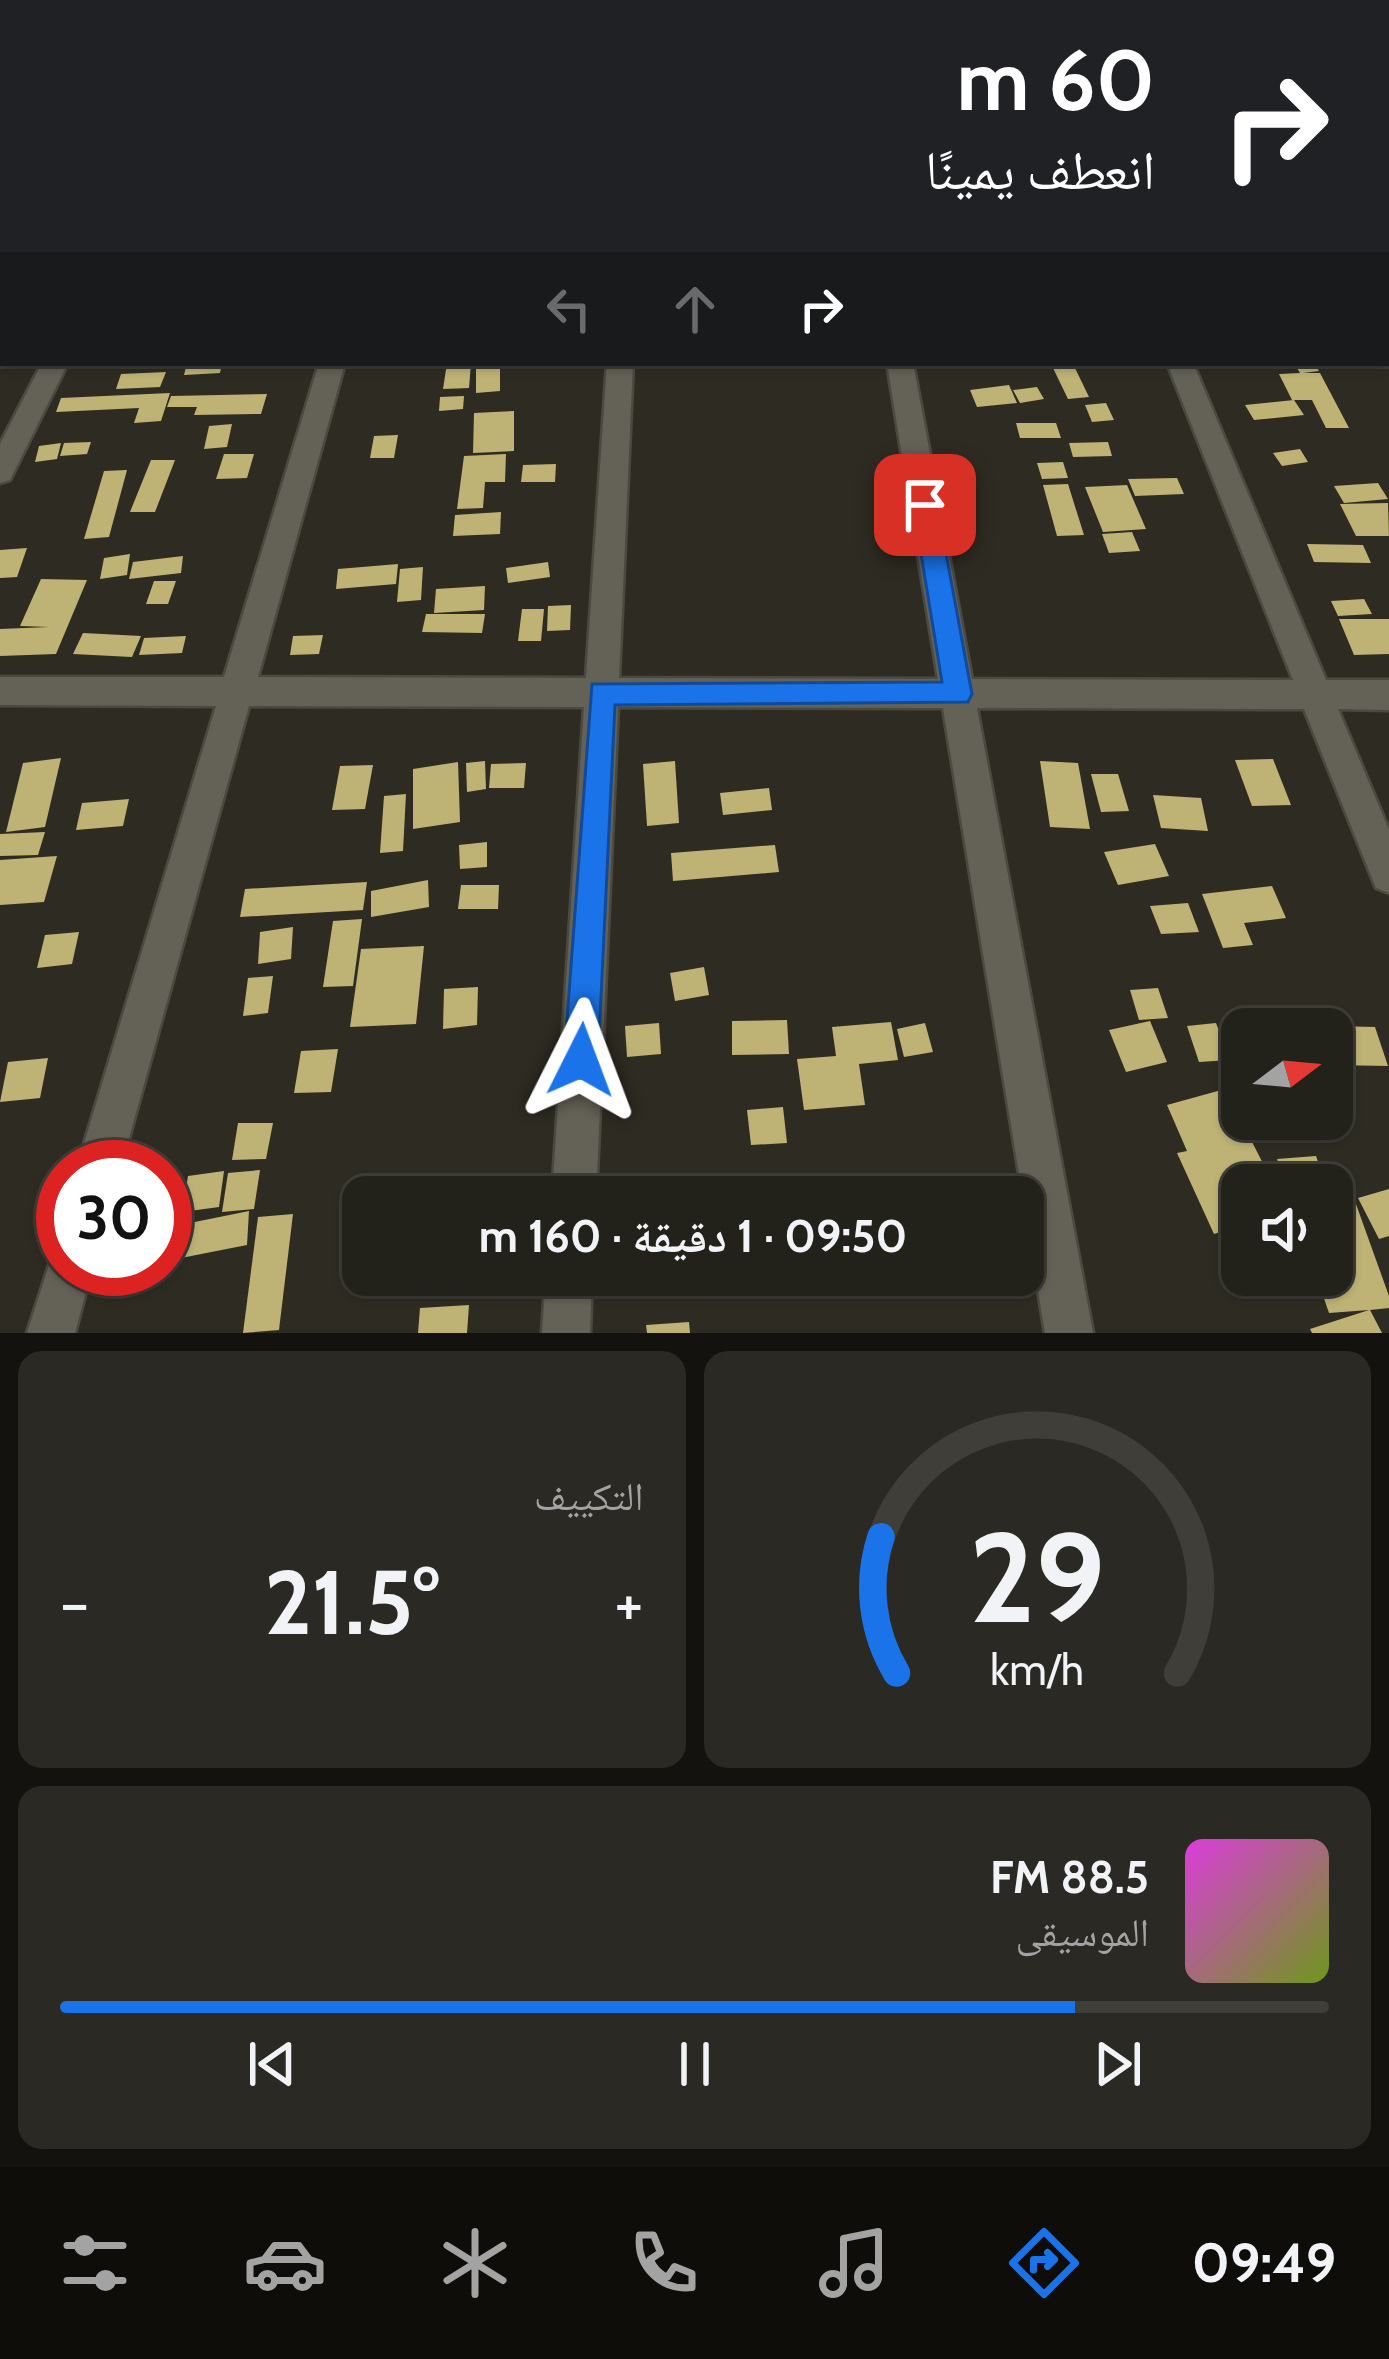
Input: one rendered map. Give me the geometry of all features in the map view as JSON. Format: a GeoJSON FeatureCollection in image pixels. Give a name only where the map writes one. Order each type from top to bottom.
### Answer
{"type":"FeatureCollection","features":[{"type":"Feature","properties":{"kind":"street"},"geometry":{"type":"LineString","coordinates":[[0,472],[53,366]]}},
{"type":"Feature","properties":{"kind":"street"},"geometry":{"type":"LineString","coordinates":[[107,1140],[331,366]]}},
{"type":"Feature","properties":{"kind":"street"},"geometry":{"type":"LineString","coordinates":[[575,1176],[620,366]]}},
{"type":"Feature","properties":{"kind":"street"},"geometry":{"type":"LineString","coordinates":[[901,366],[1069,1333]]}},
{"type":"Feature","properties":{"kind":"street"},"geometry":{"type":"LineString","coordinates":[[1181,366],[1389,875]]}},
{"type":"Feature","properties":{"kind":"street"},"geometry":{"type":"LineString","coordinates":[[0,691],[1389,695]]}},
{"type":"Feature","properties":{"kind":"street"},"geometry":{"type":"LineString","coordinates":[[51,1333],[61,1296]]}},
{"type":"Feature","properties":{"kind":"street"},"geometry":{"type":"LineString","coordinates":[[566,1333],[568,1296]]}},
{"type":"Feature","properties":{"kind":"building"},"geometry":{"type":"Polygon","coordinates":[[[186,366],[221,366],[220,373],[184,375],[186,366]]]}},
{"type":"Feature","properties":{"kind":"building"},"geometry":{"type":"Polygon","coordinates":[[[447,366],[471,366],[469,388],[443,389],[447,366]]]}},
{"type":"Feature","properties":{"kind":"building"},"geometry":{"type":"Polygon","coordinates":[[[500,366],[500,391],[476,393],[476,367],[500,366]]]}},
{"type":"Feature","properties":{"kind":"building"},"geometry":{"type":"Polygon","coordinates":[[[1074,366],[1089,397],[1068,399],[1053,368],[1074,366]]]}},
{"type":"Feature","properties":{"kind":"building"},"geometry":{"type":"Polygon","coordinates":[[[1296,366],[1316,366],[1319,371],[1303,373],[1320,373],[1349,428],[1326,428],[1312,400],[1292,400],[1279,374],[1300,373],[1296,366]]]}},
{"type":"Feature","properties":{"kind":"building"},"geometry":{"type":"Polygon","coordinates":[[[166,372],[160,387],[116,389],[121,374],[166,372]]]}},
{"type":"Feature","properties":{"kind":"building"},"geometry":{"type":"Polygon","coordinates":[[[1009,385],[1017,403],[977,407],[970,390],[1009,385]]]}},
{"type":"Feature","properties":{"kind":"building"},"geometry":{"type":"Polygon","coordinates":[[[1037,387],[1044,399],[1020,403],[1013,390],[1037,387]]]}},
{"type":"Feature","properties":{"kind":"building"},"geometry":{"type":"Polygon","coordinates":[[[170,393],[161,421],[134,423],[139,408],[56,412],[61,398],[170,393]]]}},
{"type":"Feature","properties":{"kind":"building"},"geometry":{"type":"Polygon","coordinates":[[[267,394],[261,414],[194,415],[197,407],[167,407],[171,396],[267,394]]]}},
{"type":"Feature","properties":{"kind":"building"},"geometry":{"type":"Polygon","coordinates":[[[464,396],[463,409],[439,411],[440,397],[464,396]]]}},
{"type":"Feature","properties":{"kind":"building"},"geometry":{"type":"Polygon","coordinates":[[[1294,400],[1304,415],[1254,420],[1245,405],[1294,400]]]}},
{"type":"Feature","properties":{"kind":"building"},"geometry":{"type":"Polygon","coordinates":[[[1106,403],[1114,420],[1092,422],[1085,405],[1106,403]]]}},
{"type":"Feature","properties":{"kind":"building"},"geometry":{"type":"Polygon","coordinates":[[[514,411],[514,451],[473,453],[474,413],[514,411]]]}},
{"type":"Feature","properties":{"kind":"building"},"geometry":{"type":"Polygon","coordinates":[[[1016,423],[1056,423],[1061,438],[1020,438],[1016,423]]]}},
{"type":"Feature","properties":{"kind":"building"},"geometry":{"type":"Polygon","coordinates":[[[232,424],[227,447],[204,449],[209,426],[232,424]]]}},
{"type":"Feature","properties":{"kind":"building"},"geometry":{"type":"Polygon","coordinates":[[[398,435],[394,458],[370,458],[374,436],[398,435]]]}},
{"type":"Feature","properties":{"kind":"building"},"geometry":{"type":"Polygon","coordinates":[[[91,442],[87,454],[60,456],[64,443],[91,442]]]}},
{"type":"Feature","properties":{"kind":"building"},"geometry":{"type":"Polygon","coordinates":[[[1108,442],[1112,456],[1073,457],[1069,443],[1108,442]]]}},
{"type":"Feature","properties":{"kind":"building"},"geometry":{"type":"Polygon","coordinates":[[[61,443],[57,459],[35,462],[39,446],[61,443]]]}},
{"type":"Feature","properties":{"kind":"building"},"geometry":{"type":"Polygon","coordinates":[[[1300,449],[1308,462],[1282,466],[1273,453],[1300,449]]]}},
{"type":"Feature","properties":{"kind":"building"},"geometry":{"type":"Polygon","coordinates":[[[224,454],[254,454],[247,478],[216,479],[224,454]]]}},
{"type":"Feature","properties":{"kind":"building"},"geometry":{"type":"Polygon","coordinates":[[[506,454],[505,482],[485,482],[483,508],[457,509],[464,456],[506,454]]]}},
{"type":"Feature","properties":{"kind":"building"},"geometry":{"type":"Polygon","coordinates":[[[151,460],[175,460],[155,512],[130,512],[151,460]]]}},
{"type":"Feature","properties":{"kind":"building"},"geometry":{"type":"Polygon","coordinates":[[[1063,462],[1068,478],[1042,479],[1037,463],[1063,462]]]}},
{"type":"Feature","properties":{"kind":"building"},"geometry":{"type":"Polygon","coordinates":[[[556,464],[555,482],[521,482],[523,465],[556,464]]]}},
{"type":"Feature","properties":{"kind":"building"},"geometry":{"type":"Polygon","coordinates":[[[127,470],[109,537],[84,539],[104,471],[127,470]]]}},
{"type":"Feature","properties":{"kind":"building"},"geometry":{"type":"Polygon","coordinates":[[[1177,478],[1184,494],[1135,496],[1128,479],[1177,478]]]}},
{"type":"Feature","properties":{"kind":"building"},"geometry":{"type":"Polygon","coordinates":[[[1378,483],[1388,499],[1344,503],[1334,486],[1378,483]]]}},
{"type":"Feature","properties":{"kind":"building"},"geometry":{"type":"Polygon","coordinates":[[[1068,484],[1084,535],[1057,536],[1043,485],[1068,484]]]}},
{"type":"Feature","properties":{"kind":"building"},"geometry":{"type":"Polygon","coordinates":[[[1127,485],[1146,529],[1103,532],[1085,487],[1127,485]]]}},
{"type":"Feature","properties":{"kind":"building"},"geometry":{"type":"Polygon","coordinates":[[[1388,503],[1389,536],[1356,536],[1340,504],[1388,503]]]}},
{"type":"Feature","properties":{"kind":"building"},"geometry":{"type":"Polygon","coordinates":[[[501,512],[500,534],[453,536],[455,515],[501,512]]]}},
{"type":"Feature","properties":{"kind":"building"},"geometry":{"type":"Polygon","coordinates":[[[1132,532],[1140,551],[1109,553],[1102,534],[1132,532]]]}},
{"type":"Feature","properties":{"kind":"building"},"geometry":{"type":"Polygon","coordinates":[[[1307,544],[1363,545],[1371,563],[1314,562],[1307,544]]]}},
{"type":"Feature","properties":{"kind":"building"},"geometry":{"type":"Polygon","coordinates":[[[27,548],[17,577],[0,578],[0,550],[27,548]]]}},
{"type":"Feature","properties":{"kind":"building"},"geometry":{"type":"Polygon","coordinates":[[[130,554],[127,575],[100,579],[104,558],[130,554]]]}},
{"type":"Feature","properties":{"kind":"building"},"geometry":{"type":"Polygon","coordinates":[[[183,556],[181,573],[129,579],[133,562],[183,556]]]}},
{"type":"Feature","properties":{"kind":"building"},"geometry":{"type":"Polygon","coordinates":[[[548,562],[550,577],[508,583],[506,568],[548,562]]]}},
{"type":"Feature","properties":{"kind":"building"},"geometry":{"type":"Polygon","coordinates":[[[398,564],[396,584],[336,589],[338,569],[398,564]]]}},
{"type":"Feature","properties":{"kind":"building"},"geometry":{"type":"Polygon","coordinates":[[[423,567],[421,600],[397,602],[400,569],[423,567]]]}},
{"type":"Feature","properties":{"kind":"building"},"geometry":{"type":"Polygon","coordinates":[[[41,579],[87,580],[56,654],[0,656],[0,629],[49,627],[20,626],[41,579]]]}},
{"type":"Feature","properties":{"kind":"building"},"geometry":{"type":"Polygon","coordinates":[[[154,581],[176,581],[168,604],[146,604],[154,581]]]}},
{"type":"Feature","properties":{"kind":"building"},"geometry":{"type":"Polygon","coordinates":[[[485,586],[484,610],[434,613],[436,589],[485,586]]]}},
{"type":"Feature","properties":{"kind":"building"},"geometry":{"type":"Polygon","coordinates":[[[1364,599],[1372,614],[1338,616],[1331,601],[1364,599]]]}},
{"type":"Feature","properties":{"kind":"building"},"geometry":{"type":"Polygon","coordinates":[[[571,605],[570,630],[547,631],[548,606],[571,605]]]}},
{"type":"Feature","properties":{"kind":"building"},"geometry":{"type":"Polygon","coordinates":[[[522,609],[544,609],[541,641],[518,641],[522,609]]]}},
{"type":"Feature","properties":{"kind":"building"},"geometry":{"type":"Polygon","coordinates":[[[426,614],[485,614],[482,633],[422,632],[426,614]]]}},
{"type":"Feature","properties":{"kind":"building"},"geometry":{"type":"Polygon","coordinates":[[[1339,619],[1389,619],[1389,654],[1354,655],[1339,619]]]}},
{"type":"Feature","properties":{"kind":"building"},"geometry":{"type":"Polygon","coordinates":[[[83,633],[141,636],[132,657],[73,654],[83,633]]]}},
{"type":"Feature","properties":{"kind":"building"},"geometry":{"type":"Polygon","coordinates":[[[323,635],[319,654],[290,655],[293,636],[323,635]]]}},
{"type":"Feature","properties":{"kind":"building"},"geometry":{"type":"Polygon","coordinates":[[[186,636],[182,653],[139,655],[144,638],[186,636]]]}},
{"type":"Feature","properties":{"kind":"building"},"geometry":{"type":"Polygon","coordinates":[[[61,758],[45,827],[6,832],[23,763],[61,758]]]}},
{"type":"Feature","properties":{"kind":"building"},"geometry":{"type":"Polygon","coordinates":[[[1273,759],[1291,805],[1252,806],[1235,760],[1273,759]]]}},
{"type":"Feature","properties":{"kind":"building"},"geometry":{"type":"Polygon","coordinates":[[[485,761],[486,789],[467,792],[466,763],[485,761]]]}},
{"type":"Feature","properties":{"kind":"building"},"geometry":{"type":"Polygon","coordinates":[[[675,761],[679,823],[647,826],[643,764],[675,761]]]}},
{"type":"Feature","properties":{"kind":"building"},"geometry":{"type":"Polygon","coordinates":[[[1040,761],[1078,763],[1090,829],[1050,827],[1040,761]]]}},
{"type":"Feature","properties":{"kind":"building"},"geometry":{"type":"Polygon","coordinates":[[[458,762],[460,822],[413,829],[413,769],[458,762]]]}},
{"type":"Feature","properties":{"kind":"building"},"geometry":{"type":"Polygon","coordinates":[[[526,763],[524,788],[489,788],[491,764],[526,763]]]}},
{"type":"Feature","properties":{"kind":"building"},"geometry":{"type":"Polygon","coordinates":[[[373,765],[365,809],[332,810],[340,766],[373,765]]]}},
{"type":"Feature","properties":{"kind":"building"},"geometry":{"type":"Polygon","coordinates":[[[1091,774],[1118,774],[1129,811],[1101,812],[1091,774]]]}},
{"type":"Feature","properties":{"kind":"building"},"geometry":{"type":"Polygon","coordinates":[[[769,788],[772,810],[723,815],[720,793],[769,788]]]}},
{"type":"Feature","properties":{"kind":"building"},"geometry":{"type":"Polygon","coordinates":[[[406,794],[403,851],[380,853],[384,796],[406,794]]]}},
{"type":"Feature","properties":{"kind":"building"},"geometry":{"type":"Polygon","coordinates":[[[1153,795],[1201,798],[1208,831],[1161,828],[1153,795]]]}},
{"type":"Feature","properties":{"kind":"building"},"geometry":{"type":"Polygon","coordinates":[[[129,799],[123,826],[76,830],[82,803],[129,799]]]}},
{"type":"Feature","properties":{"kind":"building"},"geometry":{"type":"Polygon","coordinates":[[[45,832],[38,855],[0,856],[0,834],[45,832]]]}},
{"type":"Feature","properties":{"kind":"building"},"geometry":{"type":"Polygon","coordinates":[[[487,842],[487,867],[460,869],[459,845],[487,842]]]}},
{"type":"Feature","properties":{"kind":"building"},"geometry":{"type":"Polygon","coordinates":[[[1155,844],[1169,876],[1118,885],[1104,852],[1155,844]]]}},
{"type":"Feature","properties":{"kind":"building"},"geometry":{"type":"Polygon","coordinates":[[[775,845],[779,872],[673,881],[671,853],[775,845]]]}},
{"type":"Feature","properties":{"kind":"building"},"geometry":{"type":"Polygon","coordinates":[[[57,856],[44,902],[0,905],[0,860],[57,856]]]}},
{"type":"Feature","properties":{"kind":"building"},"geometry":{"type":"Polygon","coordinates":[[[428,880],[429,907],[371,917],[371,891],[428,880]]]}},
{"type":"Feature","properties":{"kind":"building"},"geometry":{"type":"Polygon","coordinates":[[[367,882],[363,910],[240,917],[245,889],[367,882]]]}},
{"type":"Feature","properties":{"kind":"building"},"geometry":{"type":"Polygon","coordinates":[[[461,885],[499,885],[498,909],[458,909],[461,885]]]}},
{"type":"Feature","properties":{"kind":"building"},"geometry":{"type":"Polygon","coordinates":[[[1272,886],[1286,918],[1244,923],[1253,945],[1223,948],[1202,894],[1272,886]]]}},
{"type":"Feature","properties":{"kind":"building"},"geometry":{"type":"Polygon","coordinates":[[[1188,903],[1199,932],[1161,934],[1150,906],[1188,903]]]}},
{"type":"Feature","properties":{"kind":"building"},"geometry":{"type":"Polygon","coordinates":[[[362,919],[353,986],[323,987],[333,921],[362,919]]]}},
{"type":"Feature","properties":{"kind":"building"},"geometry":{"type":"Polygon","coordinates":[[[293,927],[291,959],[258,964],[260,932],[293,927]]]}},
{"type":"Feature","properties":{"kind":"building"},"geometry":{"type":"Polygon","coordinates":[[[79,932],[72,964],[37,968],[45,935],[79,932]]]}},
{"type":"Feature","properties":{"kind":"building"},"geometry":{"type":"Polygon","coordinates":[[[424,946],[416,1024],[350,1027],[361,949],[424,946]]]}},
{"type":"Feature","properties":{"kind":"building"},"geometry":{"type":"Polygon","coordinates":[[[704,967],[709,995],[675,1001],[670,973],[704,967]]]}},
{"type":"Feature","properties":{"kind":"building"},"geometry":{"type":"Polygon","coordinates":[[[273,976],[268,1013],[243,1016],[248,978],[273,976]]]}},
{"type":"Feature","properties":{"kind":"building"},"geometry":{"type":"Polygon","coordinates":[[[478,987],[477,1025],[443,1029],[444,989],[478,987]]]}},
{"type":"Feature","properties":{"kind":"building"},"geometry":{"type":"Polygon","coordinates":[[[1158,988],[1168,1018],[1139,1020],[1130,990],[1158,988]]]}},
{"type":"Feature","properties":{"kind":"building"},"geometry":{"type":"Polygon","coordinates":[[[787,1020],[789,1054],[732,1055],[732,1021],[787,1020]]]}},
{"type":"Feature","properties":{"kind":"building"},"geometry":{"type":"Polygon","coordinates":[[[1150,1021],[1167,1062],[1126,1072],[1109,1030],[1150,1021]]]}},
{"type":"Feature","properties":{"kind":"building"},"geometry":{"type":"Polygon","coordinates":[[[891,1022],[898,1060],[859,1064],[865,1105],[804,1110],[797,1059],[836,1056],[832,1027],[891,1022]]]}},
{"type":"Feature","properties":{"kind":"building"},"geometry":{"type":"Polygon","coordinates":[[[659,1023],[661,1054],[627,1057],[625,1026],[659,1023]]]}},
{"type":"Feature","properties":{"kind":"building"},"geometry":{"type":"Polygon","coordinates":[[[925,1023],[933,1052],[904,1057],[897,1029],[925,1023]]]}},
{"type":"Feature","properties":{"kind":"building"},"geometry":{"type":"Polygon","coordinates":[[[1216,1023],[1221,1061],[1199,1062],[1187,1026],[1216,1023]]]}},
{"type":"Feature","properties":{"kind":"building"},"geometry":{"type":"Polygon","coordinates":[[[1353,1026],[1375,1027],[1388,1066],[1353,1065],[1353,1026]]]}},
{"type":"Feature","properties":{"kind":"building"},"geometry":{"type":"Polygon","coordinates":[[[338,1049],[331,1092],[294,1093],[301,1051],[338,1049]]]}},
{"type":"Feature","properties":{"kind":"building"},"geometry":{"type":"Polygon","coordinates":[[[48,1058],[40,1098],[0,1102],[8,1062],[48,1058]]]}},
{"type":"Feature","properties":{"kind":"building"},"geometry":{"type":"Polygon","coordinates":[[[1221,1090],[1221,1140],[1251,1140],[1263,1164],[1221,1164],[1221,1232],[1214,1234],[1177,1153],[1187,1151],[1167,1105],[1221,1090]]]}},
{"type":"Feature","properties":{"kind":"building"},"geometry":{"type":"Polygon","coordinates":[[[783,1107],[787,1143],[751,1145],[747,1110],[783,1107]]]}},
{"type":"Feature","properties":{"kind":"building"},"geometry":{"type":"Polygon","coordinates":[[[238,1123],[273,1123],[266,1159],[232,1160],[238,1123]]]}},
{"type":"Feature","properties":{"kind":"building"},"geometry":{"type":"Polygon","coordinates":[[[1316,1156],[1319,1164],[1279,1164],[1277,1159],[1316,1156]]]}},
{"type":"Feature","properties":{"kind":"building"},"geometry":{"type":"Polygon","coordinates":[[[260,1170],[254,1209],[222,1212],[228,1173],[260,1170]]]}},
{"type":"Feature","properties":{"kind":"building"},"geometry":{"type":"Polygon","coordinates":[[[224,1171],[219,1207],[192,1211],[192,1175],[224,1171]]]}},
{"type":"Feature","properties":{"kind":"building"},"geometry":{"type":"Polygon","coordinates":[[[1389,1189],[1389,1236],[1379,1239],[1358,1198],[1389,1189]]]}},
{"type":"Feature","properties":{"kind":"building"},"geometry":{"type":"Polygon","coordinates":[[[1353,1196],[1389,1296],[1389,1308],[1370,1310],[1382,1333],[1312,1333],[1310,1329],[1369,1310],[1329,1313],[1323,1296],[1353,1296],[1353,1196]]]}},
{"type":"Feature","properties":{"kind":"building"},"geometry":{"type":"Polygon","coordinates":[[[249,1211],[247,1245],[192,1256],[192,1223],[249,1211]]]}},
{"type":"Feature","properties":{"kind":"building"},"geometry":{"type":"Polygon","coordinates":[[[293,1214],[279,1330],[243,1333],[258,1217],[293,1214]]]}},
{"type":"Feature","properties":{"kind":"building"},"geometry":{"type":"Polygon","coordinates":[[[469,1305],[467,1333],[418,1333],[420,1308],[469,1305]]]}},
{"type":"Feature","properties":{"kind":"building"},"geometry":{"type":"Polygon","coordinates":[[[689,1322],[690,1333],[647,1333],[646,1325],[689,1322]]]}},
{"type":"Feature","properties":{"kind":"route"},"geometry":{"type":"LineString","coordinates":[[581,1060],[602,693],[958,694],[925,505]]}}]}
